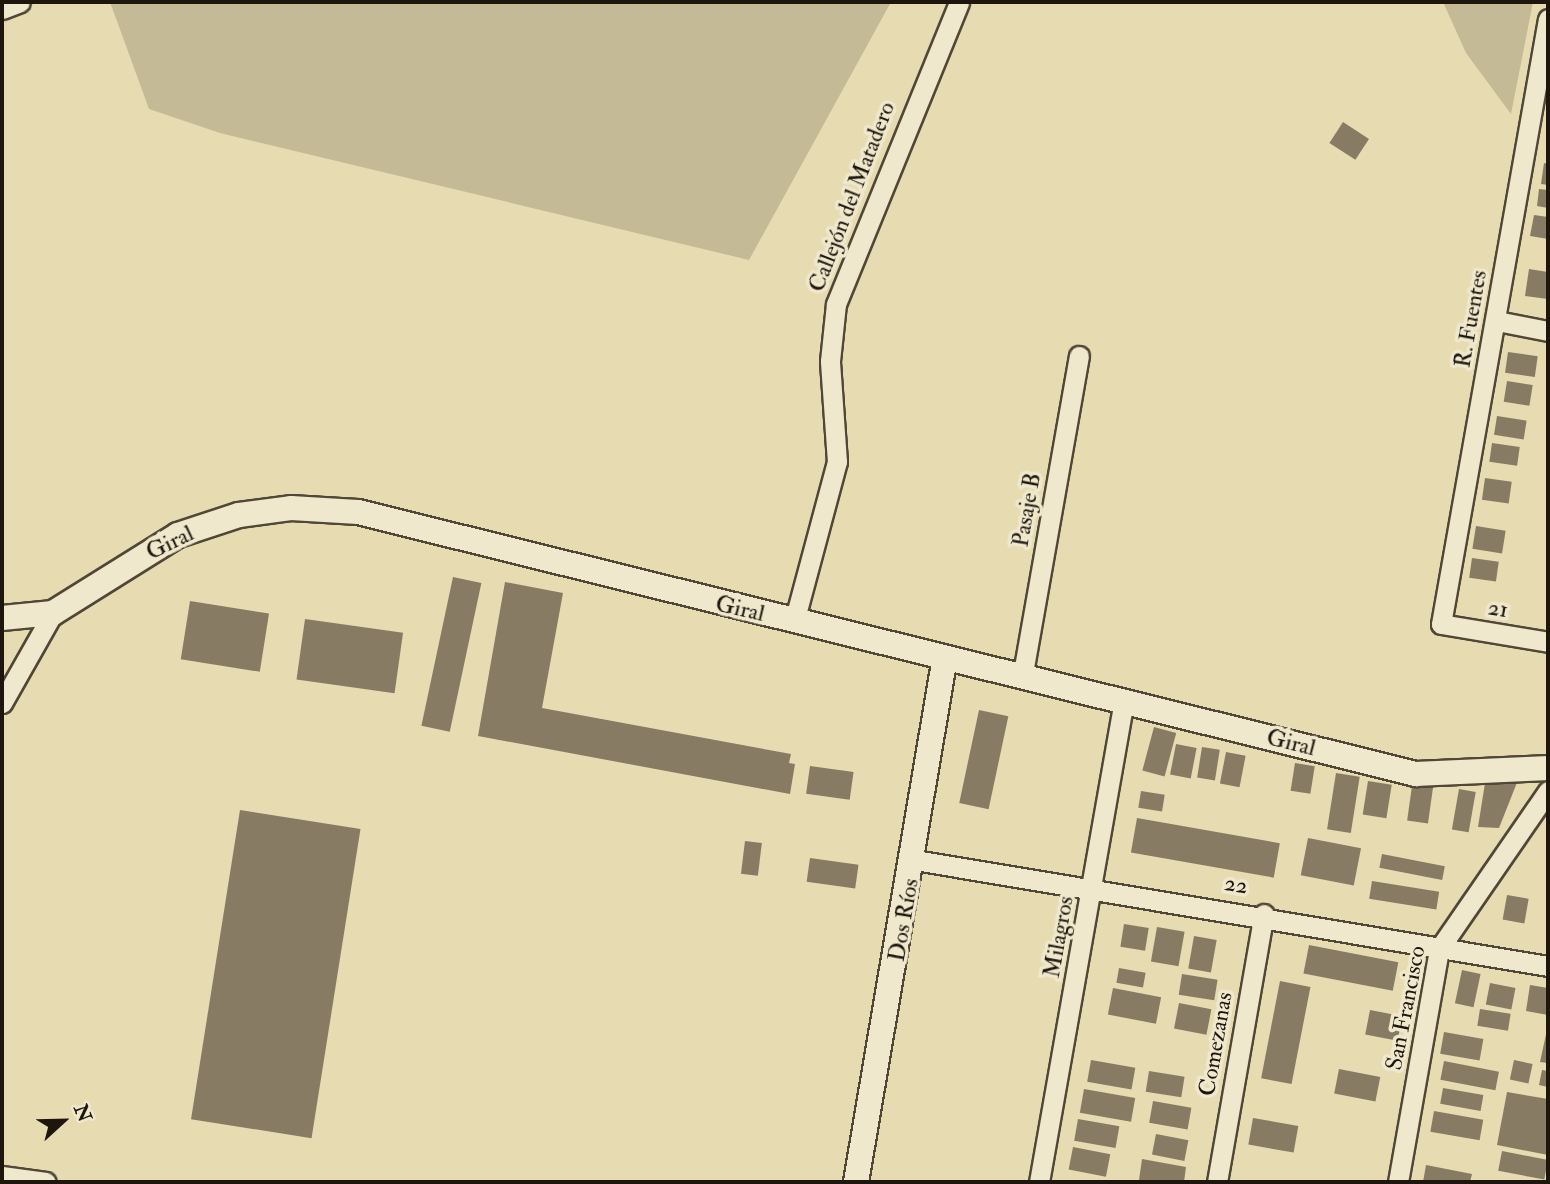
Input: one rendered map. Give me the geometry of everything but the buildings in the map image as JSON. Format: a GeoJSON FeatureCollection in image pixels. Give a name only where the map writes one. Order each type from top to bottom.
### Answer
{"type":"FeatureCollection","features":[{"type":"Feature","properties":{"kind":"street"},"geometry":{"type":"LineString","coordinates":[[2,9],[20,2]]}},
{"type":"Feature","properties":{"kind":"street","name":"Callejón del Matadero"},"geometry":{"type":"LineString","coordinates":[[794,622],[837,463],[830,361],[836,304],[959,2]]}},
{"type":"Feature","properties":{"kind":"street","name":"R. Fuentes"},"geometry":{"type":"LineString","coordinates":[[1441,624],[1497,321],[1547,20]]}},
{"type":"Feature","properties":{"kind":"street"},"geometry":{"type":"LineString","coordinates":[[1497,321],[1548,331]]}},
{"type":"Feature","properties":{"kind":"street","name":"Pasaje B"},"geometry":{"type":"LineString","coordinates":[[1023,673],[1079,356]]}},
{"type":"Feature","properties":{"kind":"street","name":"Giral"},"geometry":{"type":"LineString","coordinates":[[2,703],[53,613],[178,535],[239,515],[291,508],[358,512],[794,622],[1023,673],[1416,774],[1548,768]]}},
{"type":"Feature","properties":{"kind":"street"},"geometry":{"type":"LineString","coordinates":[[2,618],[53,613]]}},
{"type":"Feature","properties":{"kind":"street","name":"21"},"geometry":{"type":"LineString","coordinates":[[1441,624],[1548,642]]}},
{"type":"Feature","properties":{"kind":"street","name":"Dos Ríos"},"geometry":{"type":"LineString","coordinates":[[856,1182],[915,860],[945,657]]}},
{"type":"Feature","properties":{"kind":"street","name":"Milagros"},"geometry":{"type":"LineString","coordinates":[[1039,1182],[1094,887],[1124,701]]}},
{"type":"Feature","properties":{"kind":"street","name":"San Francisco"},"geometry":{"type":"LineString","coordinates":[[1398,1182],[1438,949],[1548,791]]}},
{"type":"Feature","properties":{"kind":"street","name":"22"},"geometry":{"type":"LineString","coordinates":[[915,860],[1264,915],[1438,949],[1548,966]]}},
{"type":"Feature","properties":{"kind":"street","name":"Comezanas"},"geometry":{"type":"LineString","coordinates":[[1217,1182],[1264,915]]}},
{"type":"Feature","properties":{"kind":"street"},"geometry":{"type":"LineString","coordinates":[[2,1176],[46,1182]]}},
{"type":"Feature","properties":{"kind":"shaded area"},"geometry":{"type":"Polygon","coordinates":[[[110,2],[891,2],[749,260],[220,133],[149,109],[110,2]]]}},
{"type":"Feature","properties":{"kind":"shaded area"},"geometry":{"type":"Polygon","coordinates":[[[1443,2],[1533,2],[1511,114],[1466,53],[1443,2]]]}}]}
